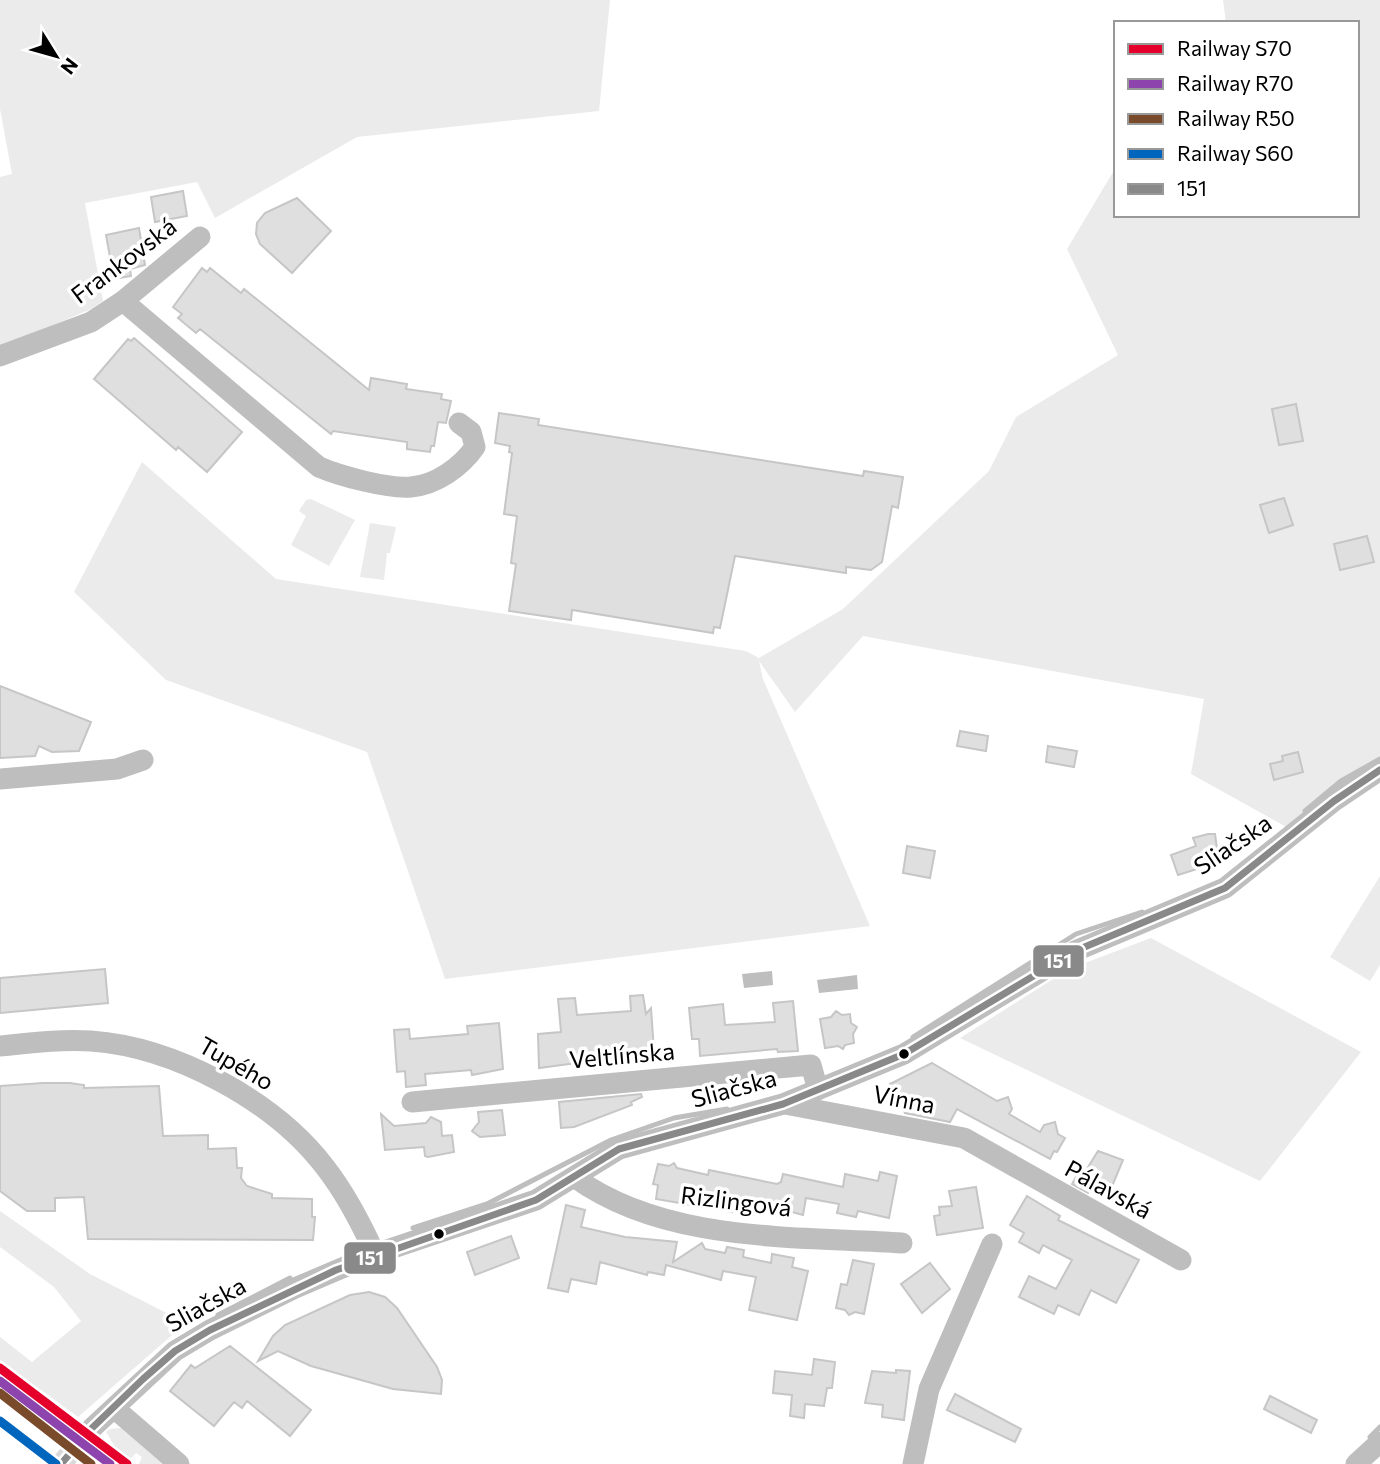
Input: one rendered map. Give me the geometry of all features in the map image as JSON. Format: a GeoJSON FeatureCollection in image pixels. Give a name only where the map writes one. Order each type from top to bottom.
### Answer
{"type":"FeatureCollection","features":[{"type":"Feature","properties":{"kind":"street","name":"Frankovská"},"geometry":{"type":"LineString","coordinates":[[0,356],[91,322],[123,301],[200,237]]}},
{"type":"Feature","properties":{"kind":"street"},"geometry":{"type":"LineString","coordinates":[[123,301],[319,467],[342,477],[411,487],[451,472],[465,461],[475,447],[471,432],[459,423]]}},
{"type":"Feature","properties":{"kind":"street"},"geometry":{"type":"LineString","coordinates":[[0,779],[117,769],[143,760]]}},
{"type":"Feature","properties":{"kind":"street","name":"Sliačska"},"geometry":{"type":"LineString","coordinates":[[91,1429],[175,1351],[210,1329],[295,1288],[376,1254],[536,1200],[619,1149],[783,1104],[904,1054],[1075,951],[1225,888],[1335,800],[1380,770]]}},
{"type":"Feature","properties":{"kind":"street","name":"Tupého"},"geometry":{"type":"LineString","coordinates":[[0,1046],[79,1041],[139,1049],[176,1060],[231,1088],[281,1122],[316,1157],[351,1204],[376,1254]]}},
{"type":"Feature","properties":{"kind":"street","name":"Veltlínska"},"geometry":{"type":"LineString","coordinates":[[412,1102],[811,1065],[818,1090]]}},
{"type":"Feature","properties":{"kind":"street","name":"Vínna"},"geometry":{"type":"LineString","coordinates":[[783,1104],[964,1138],[1009,1165]]}},
{"type":"Feature","properties":{"kind":"street","name":"Pálavská"},"geometry":{"type":"LineString","coordinates":[[1009,1165],[1181,1260]]}},
{"type":"Feature","properties":{"kind":"street","name":"Rizlingová"},"geometry":{"type":"LineString","coordinates":[[574,1177],[591,1191],[620,1205],[675,1221],[750,1232],[902,1243]]}},
{"type":"Feature","properties":{"kind":"street"},"geometry":{"type":"LineString","coordinates":[[914,1464],[929,1389],[992,1244]]}},
{"type":"Feature","properties":{"kind":"street"},"geometry":{"type":"LineString","coordinates":[[114,1408],[179,1464]]}},
{"type":"Feature","properties":{"kind":"street"},"geometry":{"type":"LineString","coordinates":[[1356,1464],[1380,1442]]}},
{"type":"Feature","properties":{"kind":"shaded area"},"geometry":{"type":"Polygon","coordinates":[[[0,0],[610,0],[599,111],[357,137],[215,218],[197,182],[85,203],[103,301],[91,309],[0,348],[0,177],[12,174],[0,109],[0,0]]]}},
{"type":"Feature","properties":{"kind":"shaded area"},"geometry":{"type":"Polygon","coordinates":[[[1223,0],[1380,0],[1380,757],[1336,784],[1288,828],[1191,774],[1204,699],[863,636],[795,712],[759,661],[763,679],[870,926],[445,979],[367,752],[166,680],[74,592],[142,462],[276,579],[746,651],[759,658],[843,609],[989,471],[1016,417],[1118,355],[1067,249],[1114,170],[1114,217],[1359,217],[1359,21],[1226,21],[1223,0]]]}},
{"type":"Feature","properties":{"kind":"shaded area"},"geometry":{"type":"Polygon","coordinates":[[[311,499],[355,520],[329,566],[291,545],[306,516],[299,511],[306,500],[311,499]]]}},
{"type":"Feature","properties":{"kind":"shaded area"},"geometry":{"type":"Polygon","coordinates":[[[370,523],[396,527],[390,553],[387,553],[384,580],[360,577],[370,523]]]}},
{"type":"Feature","properties":{"kind":"shaded area"},"geometry":{"type":"Polygon","coordinates":[[[1380,876],[1380,965],[1370,981],[1330,957],[1380,876]]]}},
{"type":"Feature","properties":{"kind":"shaded area"},"geometry":{"type":"Polygon","coordinates":[[[1151,938],[1361,1052],[1260,1181],[960,1038],[1069,969],[1151,938]]]}},
{"type":"Feature","properties":{"kind":"shaded area"},"geometry":{"type":"Polygon","coordinates":[[[772,971],[773,985],[744,988],[742,974],[772,971]]]}},
{"type":"Feature","properties":{"kind":"shaded area"},"geometry":{"type":"Polygon","coordinates":[[[857,975],[858,989],[819,993],[817,980],[857,975]]]}},
{"type":"Feature","properties":{"kind":"shaded area"},"geometry":{"type":"Polygon","coordinates":[[[0,1211],[90,1274],[186,1323],[78,1417],[0,1360],[0,1337],[32,1362],[81,1321],[54,1287],[0,1247],[0,1211]]]}},
{"type":"Feature","properties":{"kind":"shaded area"},"geometry":{"type":"Polygon","coordinates":[[[122,1428],[168,1464],[139,1464],[142,1457],[136,1453],[130,1459],[117,1450],[106,1432],[122,1428]]]}},
{"type":"Feature","properties":{"kind":"building"},"geometry":{"type":"Polygon","coordinates":[[[183,191],[187,216],[155,222],[151,197],[183,191]]]}},
{"type":"Feature","properties":{"kind":"building"},"geometry":{"type":"Polygon","coordinates":[[[297,198],[331,231],[292,273],[260,244],[256,234],[257,223],[265,213],[297,198]]]}},
{"type":"Feature","properties":{"kind":"building"},"geometry":{"type":"Polygon","coordinates":[[[139,228],[145,265],[130,269],[131,276],[114,279],[106,235],[139,228]]]}},
{"type":"Feature","properties":{"kind":"building"},"geometry":{"type":"Polygon","coordinates":[[[202,268],[207,272],[210,268],[241,293],[244,289],[369,390],[371,378],[407,384],[406,389],[442,394],[441,399],[451,401],[446,423],[438,422],[434,446],[431,446],[430,452],[407,449],[407,442],[333,431],[331,434],[200,329],[196,333],[178,318],[182,314],[173,307],[202,268]]]}},
{"type":"Feature","properties":{"kind":"building"},"geometry":{"type":"Polygon","coordinates":[[[134,338],[242,432],[207,472],[178,447],[176,450],[94,379],[128,339],[131,341],[134,338]]]}},
{"type":"Feature","properties":{"kind":"building"},"geometry":{"type":"Polygon","coordinates":[[[1296,404],[1303,441],[1279,445],[1272,409],[1296,404]]]}},
{"type":"Feature","properties":{"kind":"building"},"geometry":{"type":"Polygon","coordinates":[[[499,413],[539,419],[538,425],[863,476],[864,471],[903,477],[898,508],[892,506],[882,562],[871,570],[846,567],[846,573],[735,556],[720,628],[714,627],[713,633],[572,610],[571,620],[509,611],[516,564],[511,563],[517,516],[504,514],[512,453],[509,452],[510,446],[495,443],[499,413]]]}},
{"type":"Feature","properties":{"kind":"building"},"geometry":{"type":"Polygon","coordinates":[[[1284,498],[1293,525],[1269,533],[1260,505],[1284,498]]]}},
{"type":"Feature","properties":{"kind":"building"},"geometry":{"type":"Polygon","coordinates":[[[1367,536],[1374,562],[1340,570],[1334,544],[1367,536]]]}},
{"type":"Feature","properties":{"kind":"building"},"geometry":{"type":"Polygon","coordinates":[[[0,686],[91,722],[79,751],[52,752],[39,746],[35,756],[0,758],[0,686]]]}},
{"type":"Feature","properties":{"kind":"building"},"geometry":{"type":"Polygon","coordinates":[[[960,731],[988,736],[986,751],[957,746],[960,731]]]}},
{"type":"Feature","properties":{"kind":"building"},"geometry":{"type":"Polygon","coordinates":[[[1048,746],[1077,751],[1074,767],[1046,762],[1048,746]]]}},
{"type":"Feature","properties":{"kind":"building"},"geometry":{"type":"Polygon","coordinates":[[[1298,752],[1303,772],[1274,780],[1270,764],[1283,761],[1282,756],[1298,752]]]}},
{"type":"Feature","properties":{"kind":"building"},"geometry":{"type":"Polygon","coordinates":[[[1215,834],[1219,862],[1178,875],[1171,855],[1196,846],[1193,838],[1215,834]]]}},
{"type":"Feature","properties":{"kind":"building"},"geometry":{"type":"Polygon","coordinates":[[[907,846],[935,851],[930,878],[903,873],[907,846]]]}},
{"type":"Feature","properties":{"kind":"building"},"geometry":{"type":"Polygon","coordinates":[[[105,969],[108,1003],[0,1013],[0,978],[105,969]]]}},
{"type":"Feature","properties":{"kind":"building"},"geometry":{"type":"Polygon","coordinates":[[[643,995],[646,1014],[651,1008],[654,1051],[649,1051],[652,1059],[619,1063],[621,1060],[599,1060],[539,1068],[538,1034],[561,1032],[558,999],[575,998],[577,1015],[631,1011],[630,996],[643,995]]]}},
{"type":"Feature","properties":{"kind":"building"},"geometry":{"type":"Polygon","coordinates":[[[793,1001],[798,1051],[778,1052],[777,1049],[700,1056],[699,1039],[692,1039],[689,1008],[723,1004],[725,1025],[775,1022],[773,1003],[793,1001]]]}},
{"type":"Feature","properties":{"kind":"building"},"geometry":{"type":"Polygon","coordinates":[[[836,1011],[842,1015],[850,1014],[851,1023],[857,1027],[853,1034],[854,1043],[845,1045],[843,1049],[838,1046],[825,1048],[820,1019],[831,1017],[836,1011]]]}},
{"type":"Feature","properties":{"kind":"building"},"geometry":{"type":"Polygon","coordinates":[[[499,1023],[503,1069],[472,1075],[471,1070],[425,1074],[426,1085],[406,1087],[405,1071],[397,1072],[394,1030],[409,1029],[410,1039],[468,1034],[467,1026],[499,1023]]]}},
{"type":"Feature","properties":{"kind":"building"},"geometry":{"type":"Polygon","coordinates":[[[932,1063],[997,1101],[1008,1097],[1012,1109],[1009,1114],[1040,1132],[1044,1125],[1055,1122],[1058,1134],[1065,1138],[1057,1152],[1054,1151],[1050,1159],[957,1109],[950,1122],[905,1113],[890,1084],[932,1063]]]}},
{"type":"Feature","properties":{"kind":"building"},"geometry":{"type":"Polygon","coordinates":[[[70,1083],[84,1085],[84,1088],[159,1086],[163,1136],[208,1135],[208,1149],[236,1148],[237,1168],[242,1168],[241,1178],[247,1186],[272,1194],[272,1198],[312,1199],[312,1217],[315,1217],[313,1240],[88,1239],[84,1197],[55,1198],[55,1211],[27,1211],[0,1191],[0,1086],[70,1083]]]}},
{"type":"Feature","properties":{"kind":"building"},"geometry":{"type":"Polygon","coordinates":[[[641,1094],[642,1097],[631,1102],[632,1105],[574,1127],[561,1128],[559,1102],[641,1094]]]}},
{"type":"Feature","properties":{"kind":"building"},"geometry":{"type":"Polygon","coordinates":[[[502,1110],[505,1135],[480,1137],[472,1131],[479,1122],[478,1112],[502,1110]]]}},
{"type":"Feature","properties":{"kind":"building"},"geometry":{"type":"Polygon","coordinates":[[[381,1114],[394,1126],[426,1123],[431,1117],[441,1122],[442,1136],[452,1135],[454,1152],[428,1157],[425,1156],[424,1147],[385,1150],[381,1114]]]}},
{"type":"Feature","properties":{"kind":"building"},"geometry":{"type":"Polygon","coordinates":[[[1098,1151],[1123,1160],[1110,1191],[1094,1182],[1088,1193],[1072,1184],[1080,1170],[1085,1172],[1098,1151]]]}},
{"type":"Feature","properties":{"kind":"building"},"geometry":{"type":"Polygon","coordinates":[[[674,1163],[677,1168],[708,1175],[709,1170],[777,1184],[781,1182],[783,1174],[843,1187],[845,1174],[878,1181],[880,1172],[897,1176],[889,1218],[858,1211],[856,1217],[837,1213],[839,1204],[806,1198],[803,1215],[736,1197],[732,1212],[656,1199],[658,1185],[653,1184],[658,1164],[669,1166],[674,1163]]]}},
{"type":"Feature","properties":{"kind":"building"},"geometry":{"type":"Polygon","coordinates":[[[976,1187],[983,1228],[937,1235],[934,1216],[940,1215],[939,1207],[952,1206],[949,1191],[976,1187]]]}},
{"type":"Feature","properties":{"kind":"building"},"geometry":{"type":"Polygon","coordinates":[[[1027,1196],[1060,1216],[1058,1220],[1139,1260],[1116,1303],[1091,1290],[1079,1315],[1058,1305],[1054,1314],[1019,1297],[1029,1276],[1056,1289],[1072,1260],[1043,1245],[1039,1253],[1019,1242],[1024,1233],[1010,1225],[1027,1196]]]}},
{"type":"Feature","properties":{"kind":"building"},"geometry":{"type":"Polygon","coordinates":[[[566,1205],[585,1210],[581,1227],[625,1237],[677,1242],[673,1262],[702,1243],[705,1249],[725,1253],[727,1247],[744,1250],[743,1257],[771,1263],[772,1254],[794,1258],[792,1267],[808,1271],[797,1320],[749,1310],[756,1277],[723,1271],[721,1280],[666,1265],[664,1275],[648,1272],[647,1275],[600,1262],[596,1284],[571,1279],[568,1292],[548,1288],[566,1205]]]}},
{"type":"Feature","properties":{"kind":"building"},"geometry":{"type":"Polygon","coordinates":[[[511,1236],[519,1258],[475,1275],[467,1252],[511,1236]]]}},
{"type":"Feature","properties":{"kind":"building"},"geometry":{"type":"Polygon","coordinates":[[[853,1260],[874,1264],[864,1314],[855,1312],[849,1315],[845,1310],[836,1308],[841,1284],[847,1285],[853,1260]]]}},
{"type":"Feature","properties":{"kind":"building"},"geometry":{"type":"Polygon","coordinates":[[[930,1263],[950,1289],[922,1313],[901,1284],[930,1263]]]}},
{"type":"Feature","properties":{"kind":"building"},"geometry":{"type":"Polygon","coordinates":[[[369,1292],[385,1297],[397,1308],[437,1367],[442,1380],[441,1394],[393,1389],[311,1366],[278,1351],[258,1361],[273,1336],[285,1325],[350,1295],[369,1292]]]}},
{"type":"Feature","properties":{"kind":"building"},"geometry":{"type":"Polygon","coordinates":[[[230,1346],[311,1410],[290,1436],[247,1401],[242,1408],[234,1402],[214,1426],[170,1391],[191,1365],[195,1368],[230,1346]]]}},
{"type":"Feature","properties":{"kind":"building"},"geometry":{"type":"Polygon","coordinates":[[[814,1359],[835,1362],[832,1388],[827,1388],[824,1406],[805,1404],[804,1418],[790,1416],[792,1395],[773,1393],[775,1371],[812,1375],[814,1359]]]}},
{"type":"Feature","properties":{"kind":"building"},"geometry":{"type":"Polygon","coordinates":[[[896,1370],[910,1371],[904,1420],[882,1417],[883,1405],[865,1403],[872,1371],[896,1373],[896,1370]]]}},
{"type":"Feature","properties":{"kind":"building"},"geometry":{"type":"Polygon","coordinates":[[[955,1394],[1021,1429],[1015,1442],[947,1410],[955,1394]]]}},
{"type":"Feature","properties":{"kind":"building"},"geometry":{"type":"Polygon","coordinates":[[[1270,1396],[1317,1420],[1311,1433],[1264,1409],[1270,1396]]]}},
{"type":"Feature","properties":{"kind":"waterway"},"geometry":{"type":"LineString","coordinates":[[1305,811],[1341,781],[1380,759]]}},
{"type":"Feature","properties":{"kind":"waterway"},"geometry":{"type":"LineString","coordinates":[[913,1037],[1076,934],[1142,912]]}},
{"type":"Feature","properties":{"kind":"waterway"},"geometry":{"type":"LineString","coordinates":[[413,1228],[487,1204],[611,1140],[674,1118],[727,1109]]}},
{"type":"Feature","properties":{"kind":"waterway"},"geometry":{"type":"LineString","coordinates":[[218,1315],[290,1278]]}},
{"type":"Feature","properties":{"kind":"waterway"},"geometry":{"type":"LineString","coordinates":[[1370,1437],[1380,1427]]}},
{"type":"Feature","properties":{"kind":"tunnel"},"geometry":{"type":"LineString","coordinates":[[61,1464],[91,1429]]}},
{"type":"Feature","properties":{"kind":"rail line","name":"S70"},"geometry":{"type":"LineString","coordinates":[[0,1368],[127,1464]]}},
{"type":"Feature","properties":{"kind":"rail line","name":"R70"},"geometry":{"type":"LineString","coordinates":[[0,1381],[110,1464]]}},
{"type":"Feature","properties":{"kind":"rail line","name":"R50"},"geometry":{"type":"LineString","coordinates":[[0,1393],[91,1464]]}},
{"type":"Feature","properties":{"kind":"rail line","name":"S60"},"geometry":{"type":"LineString","coordinates":[[0,1421],[56,1464]]}},
{"type":"Feature","properties":{"kind":"transit line","name":"151"},"geometry":{"type":"LineString","coordinates":[[61,1464],[91,1429],[143,1379],[175,1351],[210,1330],[336,1270],[536,1200],[619,1149],[783,1104],[904,1054],[1075,951],[1225,888],[1334,801],[1380,770]]}}]}
